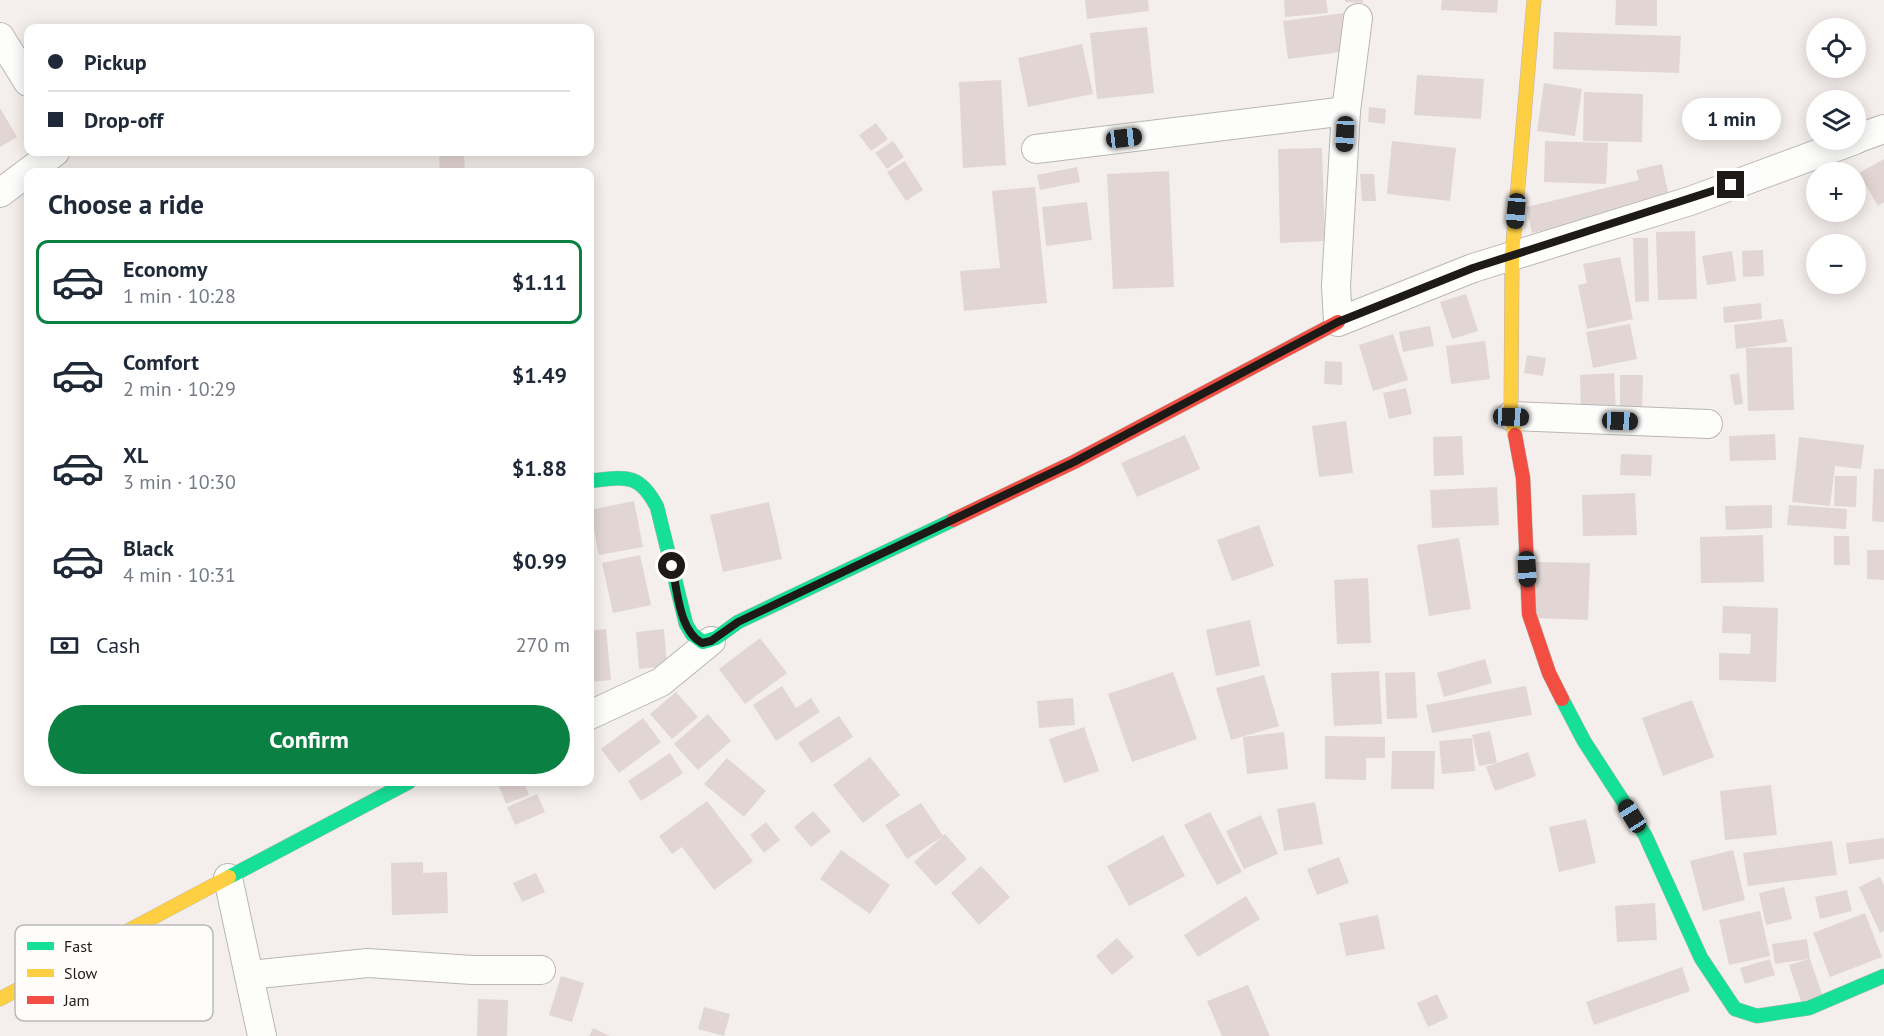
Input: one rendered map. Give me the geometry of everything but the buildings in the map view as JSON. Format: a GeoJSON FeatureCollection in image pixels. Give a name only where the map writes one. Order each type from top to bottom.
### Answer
{"type":"FeatureCollection","features":[{"type":"Feature","properties":{"kind":"street"},"geometry":{"type":"LineString","coordinates":[[1534,0],[1512,255],[1511,417],[1523,478],[1529,614],[1549,673],[1584,741],[1645,835],[1701,958],[1724,996],[1736,1009],[1757,1016],[1809,1008],[1884,976]]}},
{"type":"Feature","properties":{"kind":"street"},"geometry":{"type":"LineString","coordinates":[[1338,322],[1336,286],[1346,111],[1358,18]]}},
{"type":"Feature","properties":{"kind":"street"},"geometry":{"type":"LineString","coordinates":[[0,36],[24,75]]}},
{"type":"Feature","properties":{"kind":"street"},"geometry":{"type":"LineString","coordinates":[[1036,149],[1346,111]]}},
{"type":"Feature","properties":{"kind":"street"},"geometry":{"type":"LineString","coordinates":[[1866,135],[1884,129]]}},
{"type":"Feature","properties":{"kind":"street"},"geometry":{"type":"LineString","coordinates":[[594,713],[661,682],[738,622],[1074,462],[1338,322],[1473,268],[1690,201],[1826,150]]}},
{"type":"Feature","properties":{"kind":"street"},"geometry":{"type":"LineString","coordinates":[[33,168],[50,156]]}},
{"type":"Feature","properties":{"kind":"street"},"geometry":{"type":"LineString","coordinates":[[0,192],[24,175]]}},
{"type":"Feature","properties":{"kind":"street"},"geometry":{"type":"LineString","coordinates":[[1511,417],[1707,424]]}},
{"type":"Feature","properties":{"kind":"street"},"geometry":{"type":"LineString","coordinates":[[594,481],[631,477],[642,482],[651,492],[657,507],[686,624],[692,638],[702,643],[711,641]]}},
{"type":"Feature","properties":{"kind":"street"},"geometry":{"type":"LineString","coordinates":[[139,925],[401,786]]}},
{"type":"Feature","properties":{"kind":"street"},"geometry":{"type":"LineString","coordinates":[[228,878],[262,1036]]}},
{"type":"Feature","properties":{"kind":"street"},"geometry":{"type":"LineString","coordinates":[[249,975],[368,963],[472,970],[541,970]]}},
{"type":"Feature","properties":{"kind":"street"},"geometry":{"type":"LineString","coordinates":[[0,999],[15,991]]}},
{"type":"Feature","properties":{"kind":"traffic: fast"},"geometry":{"type":"LineString","coordinates":[[594,480],[630,479],[637,482],[650,496],[657,507],[686,624],[692,634],[703,642],[716,638],[738,622],[953,520]]}},
{"type":"Feature","properties":{"kind":"traffic: fast"},"geometry":{"type":"LineString","coordinates":[[1562,699],[1584,741],[1645,835],[1701,958],[1735,1009],[1757,1016],[1809,1008],[1884,976]]}},
{"type":"Feature","properties":{"kind":"traffic: fast"},"geometry":{"type":"LineString","coordinates":[[229,877],[401,786]]}},
{"type":"Feature","properties":{"kind":"traffic: slow"},"geometry":{"type":"LineString","coordinates":[[1515,435],[1511,416],[1512,255],[1534,0]]}},
{"type":"Feature","properties":{"kind":"traffic: slow"},"geometry":{"type":"LineString","coordinates":[[139,925],[229,877]]}},
{"type":"Feature","properties":{"kind":"traffic: slow"},"geometry":{"type":"LineString","coordinates":[[0,999],[15,991]]}},
{"type":"Feature","properties":{"kind":"traffic: jam"},"geometry":{"type":"LineString","coordinates":[[953,520],[1074,462],[1338,322]]}},
{"type":"Feature","properties":{"kind":"traffic: jam"},"geometry":{"type":"LineString","coordinates":[[1515,435],[1523,478],[1529,614],[1549,673],[1562,699]]}},
{"type":"Feature","properties":{"kind":"route"},"geometry":{"type":"LineString","coordinates":[[672,566],[686,624],[692,638],[702,643],[711,641],[738,622],[1074,462],[1338,322],[1473,268],[1690,201],[1731,185]]}}]}
